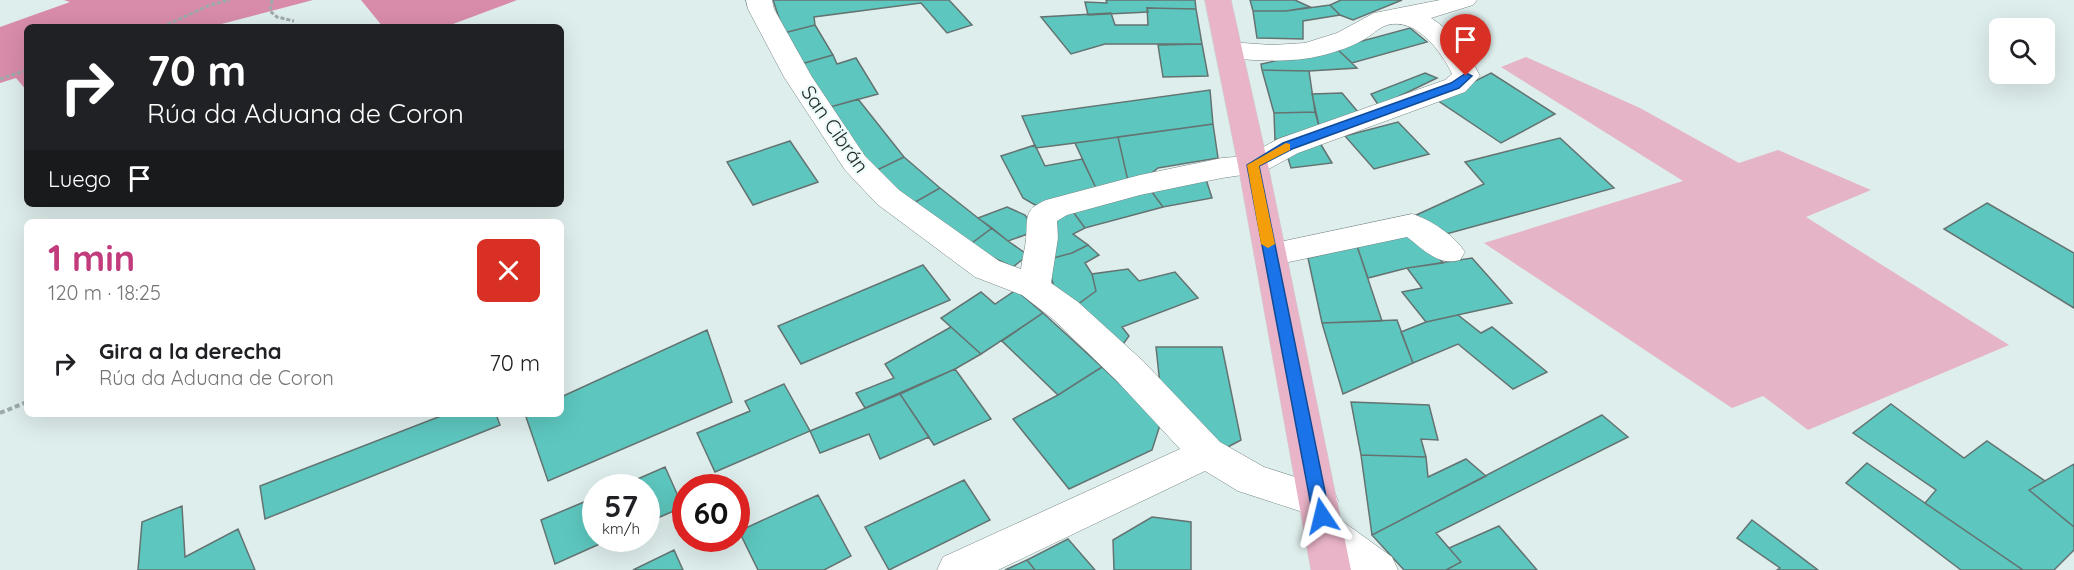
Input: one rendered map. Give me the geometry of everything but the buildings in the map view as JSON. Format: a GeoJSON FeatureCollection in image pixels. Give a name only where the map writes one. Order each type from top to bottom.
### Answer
{"type":"FeatureCollection","features":[{"type":"Feature","properties":{"kind":"main road"},"geometry":{"type":"LineString","coordinates":[[1218,0],[1253,165],[1331,570]]}},
{"type":"Feature","properties":{"kind":"street","name":"San Cibrán"},"geometry":{"type":"LineString","coordinates":[[759,0],[760,9],[798,77],[855,163],[888,197],[987,269],[1034,287],[1066,311],[1130,371],[1207,453],[1252,480],[1321,516],[1378,570]]}},
{"type":"Feature","properties":{"kind":"street"},"geometry":{"type":"LineString","coordinates":[[1228,50],[1277,55],[1317,48],[1352,36],[1381,18],[1435,10],[1464,0]]}},
{"type":"Feature","properties":{"kind":"street"},"geometry":{"type":"LineString","coordinates":[[1034,287],[1042,238],[1041,221],[1044,213],[1057,207],[1140,185],[1222,168],[1253,165],[1288,146],[1455,86],[1466,76],[1459,58],[1427,26],[1403,16]]}},
{"type":"Feature","properties":{"kind":"street"},"geometry":{"type":"LineString","coordinates":[[1270,255],[1412,225],[1449,252]]}},
{"type":"Feature","properties":{"kind":"street"},"geometry":{"type":"LineString","coordinates":[[957,570],[1207,453]]}},
{"type":"Feature","properties":{"kind":"path"},"geometry":{"type":"LineString","coordinates":[[169,24],[210,5],[230,0]]}},
{"type":"Feature","properties":{"kind":"path"},"geometry":{"type":"LineString","coordinates":[[272,0],[270,11],[277,17],[294,21]]}},
{"type":"Feature","properties":{"kind":"path"},"geometry":{"type":"LineString","coordinates":[[0,79],[24,71]]}},
{"type":"Feature","properties":{"kind":"path"},"geometry":{"type":"LineString","coordinates":[[0,413],[24,403]]}},
{"type":"Feature","properties":{"kind":"shaded area"},"geometry":{"type":"Polygon","coordinates":[[[64,0],[313,0],[221,24],[24,24],[24,87],[16,78],[0,83],[0,27],[70,2],[64,0]]]}},
{"type":"Feature","properties":{"kind":"shaded area"},"geometry":{"type":"Polygon","coordinates":[[[361,0],[517,0],[453,24],[381,24],[361,0]]]}},
{"type":"Feature","properties":{"kind":"shaded area"},"geometry":{"type":"Polygon","coordinates":[[[1526,57],[1640,108],[1739,163],[1778,150],[1871,190],[1806,217],[2009,345],[1808,430],[1763,396],[1732,408],[1484,243],[1683,181],[1501,67],[1526,57]]]}},
{"type":"Feature","properties":{"kind":"slow traffic"},"geometry":{"type":"LineString","coordinates":[[1268,244],[1253,165],[1286,147]]}},
{"type":"Feature","properties":{"kind":"route"},"geometry":{"type":"LineString","coordinates":[[1322,516],[1253,165],[1288,146],[1455,86],[1466,76]]}}]}
